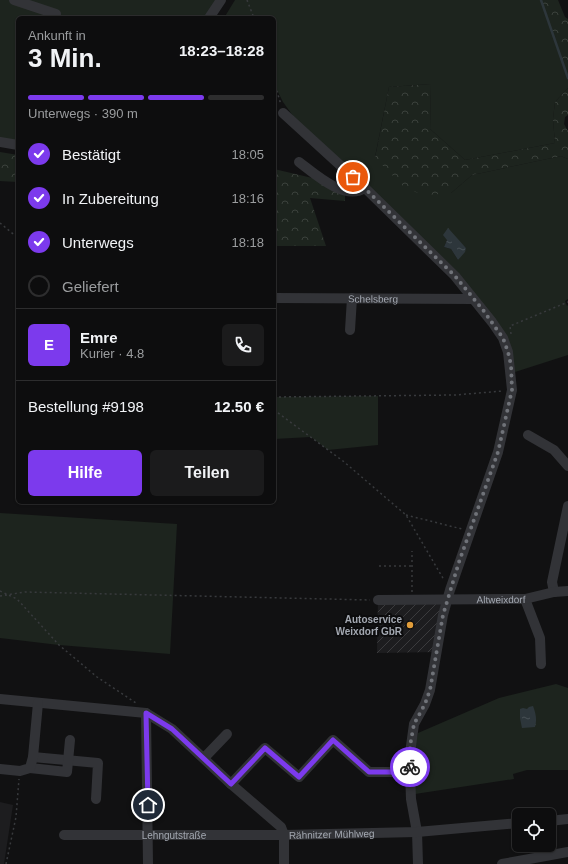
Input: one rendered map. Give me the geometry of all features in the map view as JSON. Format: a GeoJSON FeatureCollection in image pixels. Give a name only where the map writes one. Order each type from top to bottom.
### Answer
{"type":"FeatureCollection","features":[{"type":"Feature","properties":{"kind":"street"},"geometry":{"type":"LineString","coordinates":[[14,0],[56,14]]}},
{"type":"Feature","properties":{"kind":"street"},"geometry":{"type":"LineString","coordinates":[[210,16],[221,0]]}},
{"type":"Feature","properties":{"kind":"street"},"geometry":{"type":"LineString","coordinates":[[283,113],[365,188],[455,276],[483,310],[503,338],[508,352],[512,390],[498,452],[448,595],[430,690],[425,704],[414,724],[410,746],[411,799],[417,832],[418,864]]}},
{"type":"Feature","properties":{"kind":"street"},"geometry":{"type":"LineString","coordinates":[[0,142],[16,146]]}},
{"type":"Feature","properties":{"kind":"street"},"geometry":{"type":"LineString","coordinates":[[299,162],[325,181],[345,192],[359,192],[365,188]]}},
{"type":"Feature","properties":{"kind":"street","name":"Schelsberg"},"geometry":{"type":"LineString","coordinates":[[276,298],[473,299]]}},
{"type":"Feature","properties":{"kind":"street"},"geometry":{"type":"LineString","coordinates":[[350,330],[352,298]]}},
{"type":"Feature","properties":{"kind":"street"},"geometry":{"type":"LineString","coordinates":[[528,435],[554,450],[568,466]]}},
{"type":"Feature","properties":{"kind":"street"},"geometry":{"type":"LineString","coordinates":[[554,592],[552,582],[568,506]]}},
{"type":"Feature","properties":{"kind":"street","name":"Altweixdorf"},"geometry":{"type":"LineString","coordinates":[[378,600],[412,600],[448,595],[525,599],[554,592],[568,591]]}},
{"type":"Feature","properties":{"kind":"street"},"geometry":{"type":"LineString","coordinates":[[525,599],[540,638],[541,664]]}},
{"type":"Feature","properties":{"kind":"street","name":"Rähnitzer Mühlweg"},"geometry":{"type":"LineString","coordinates":[[0,699],[146,713],[172,729],[231,784],[281,827],[284,835],[417,832],[512,824]]}},
{"type":"Feature","properties":{"kind":"street"},"geometry":{"type":"LineString","coordinates":[[25,769],[33,757],[38,703]]}},
{"type":"Feature","properties":{"kind":"street"},"geometry":{"type":"LineString","coordinates":[[146,713],[148,864]]}},
{"type":"Feature","properties":{"kind":"street"},"geometry":{"type":"LineString","coordinates":[[204,758],[227,734]]}},
{"type":"Feature","properties":{"kind":"street"},"geometry":{"type":"LineString","coordinates":[[0,769],[68,772],[70,740]]}},
{"type":"Feature","properties":{"kind":"street"},"geometry":{"type":"LineString","coordinates":[[231,784],[265,748],[299,777],[333,740],[369,772],[410,772]]}},
{"type":"Feature","properties":{"kind":"street"},"geometry":{"type":"LineString","coordinates":[[33,757],[98,763],[96,799]]}},
{"type":"Feature","properties":{"kind":"street"},"geometry":{"type":"LineString","coordinates":[[556,820],[568,819]]}},
{"type":"Feature","properties":{"kind":"street","name":"Lehngutstraße"},"geometry":{"type":"LineString","coordinates":[[64,835],[284,835]]}},
{"type":"Feature","properties":{"kind":"street"},"geometry":{"type":"LineString","coordinates":[[284,835],[284,864]]}},
{"type":"Feature","properties":{"kind":"street"},"geometry":{"type":"LineString","coordinates":[[502,864],[568,852]]}},
{"type":"Feature","properties":{"kind":"path"},"geometry":{"type":"LineString","coordinates":[[247,0],[253,16]]}},
{"type":"Feature","properties":{"kind":"path"},"geometry":{"type":"LineString","coordinates":[[276,88],[283,113]]}},
{"type":"Feature","properties":{"kind":"path"},"geometry":{"type":"LineString","coordinates":[[0,223],[16,236]]}},
{"type":"Feature","properties":{"kind":"path"},"geometry":{"type":"LineString","coordinates":[[512,337],[510,326],[568,302]]}},
{"type":"Feature","properties":{"kind":"path"},"geometry":{"type":"LineString","coordinates":[[276,396],[455,395],[512,390]]}},
{"type":"Feature","properties":{"kind":"path"},"geometry":{"type":"LineString","coordinates":[[276,411],[343,461],[406,515],[448,595]]}},
{"type":"Feature","properties":{"kind":"path"},"geometry":{"type":"LineString","coordinates":[[406,515],[470,531]]}},
{"type":"Feature","properties":{"kind":"path"},"geometry":{"type":"LineString","coordinates":[[412,551],[412,600]]}},
{"type":"Feature","properties":{"kind":"path"},"geometry":{"type":"LineString","coordinates":[[378,566],[412,566]]}},
{"type":"Feature","properties":{"kind":"path"},"geometry":{"type":"LineString","coordinates":[[0,591],[17,599],[59,645],[97,677],[135,702],[146,713]]}},
{"type":"Feature","properties":{"kind":"path"},"geometry":{"type":"LineString","coordinates":[[0,596],[25,592],[378,600]]}},
{"type":"Feature","properties":{"kind":"path"},"geometry":{"type":"LineString","coordinates":[[6,864],[25,769]]}},
{"type":"Feature","properties":{"kind":"shaded area"},"geometry":{"type":"Polygon","coordinates":[[[447,599],[437,652],[377,653],[378,600],[447,599]]]}},
{"type":"Feature","properties":{"kind":"shaded area"},"geometry":{"type":"Polygon","coordinates":[[[0,802],[13,805],[4,864],[0,864],[0,802]]]}},
{"type":"Feature","properties":{"kind":"green space"},"geometry":{"type":"Polygon","coordinates":[[[0,0],[218,0],[208,16],[16,16],[16,142],[0,140],[0,0]]]}},
{"type":"Feature","properties":{"kind":"green space"},"geometry":{"type":"Polygon","coordinates":[[[235,0],[541,0],[568,78],[568,88],[555,102],[553,119],[555,143],[465,160],[430,129],[431,84],[389,87],[375,157],[451,193],[472,175],[561,156],[568,159],[568,299],[565,301],[567,306],[568,305],[568,355],[515,372],[488,311],[298,123],[283,102],[276,88],[276,16],[225,16],[235,0]],[[447,240],[444,247],[451,249],[458,260],[466,248],[458,240],[447,240]]]}},
{"type":"Feature","properties":{"kind":"green space"},"geometry":{"type":"Polygon","coordinates":[[[541,0],[558,0],[565,17],[568,19],[568,78],[541,0]]]}},
{"type":"Feature","properties":{"kind":"green space"},"geometry":{"type":"Polygon","coordinates":[[[431,84],[430,129],[465,160],[555,143],[553,119],[555,102],[568,88],[568,115],[565,117],[564,124],[568,131],[568,159],[561,156],[472,175],[451,193],[428,195],[407,190],[375,158],[389,87],[431,84]]]}},
{"type":"Feature","properties":{"kind":"green space"},"geometry":{"type":"Polygon","coordinates":[[[0,152],[16,155],[16,182],[0,181],[0,152]]]}},
{"type":"Feature","properties":{"kind":"green space"},"geometry":{"type":"Polygon","coordinates":[[[276,169],[325,181],[345,192],[345,201],[310,198],[326,246],[276,246],[276,169]]]}},
{"type":"Feature","properties":{"kind":"green space"},"geometry":{"type":"Polygon","coordinates":[[[378,396],[378,445],[328,450],[311,437],[276,439],[276,397],[378,396]]]}},
{"type":"Feature","properties":{"kind":"green space"},"geometry":{"type":"Polygon","coordinates":[[[0,513],[177,524],[170,654],[59,645],[0,638],[0,513]]]}},
{"type":"Feature","properties":{"kind":"green space"},"geometry":{"type":"Polygon","coordinates":[[[556,684],[568,688],[568,770],[527,770],[513,774],[514,779],[415,794],[415,746],[418,733],[499,698],[556,684]]]}},
{"type":"Feature","properties":{"kind":"water"},"geometry":{"type":"Polygon","coordinates":[[[448,228],[466,248],[465,252],[458,260],[451,249],[444,247],[447,240],[443,235],[448,228]]]}},
{"type":"Feature","properties":{"kind":"water"},"geometry":{"type":"Polygon","coordinates":[[[533,706],[536,717],[535,727],[522,728],[520,709],[527,709],[533,706]]]}},
{"type":"Feature","properties":{"kind":"waterway"},"geometry":{"type":"LineString","coordinates":[[541,0],[568,78]]}},
{"type":"Feature","properties":{"kind":"way so far"},"geometry":{"type":"LineString","coordinates":[[353,177],[455,276],[483,310],[503,338],[511,365],[512,390],[498,452],[459,562],[443,615],[430,690],[425,704],[414,724],[410,746],[410,767]]}},
{"type":"Feature","properties":{"kind":"place","name":"Autoservice Weixdorf GbR"},"geometry":{"type":"Point","coordinates":[410,625]}},
{"type":"Feature","properties":{"kind":"route"},"geometry":{"type":"LineString","coordinates":[[148,805],[146,713],[172,729],[231,784],[265,748],[299,777],[333,740],[369,772],[410,772],[410,767]]}}]}
